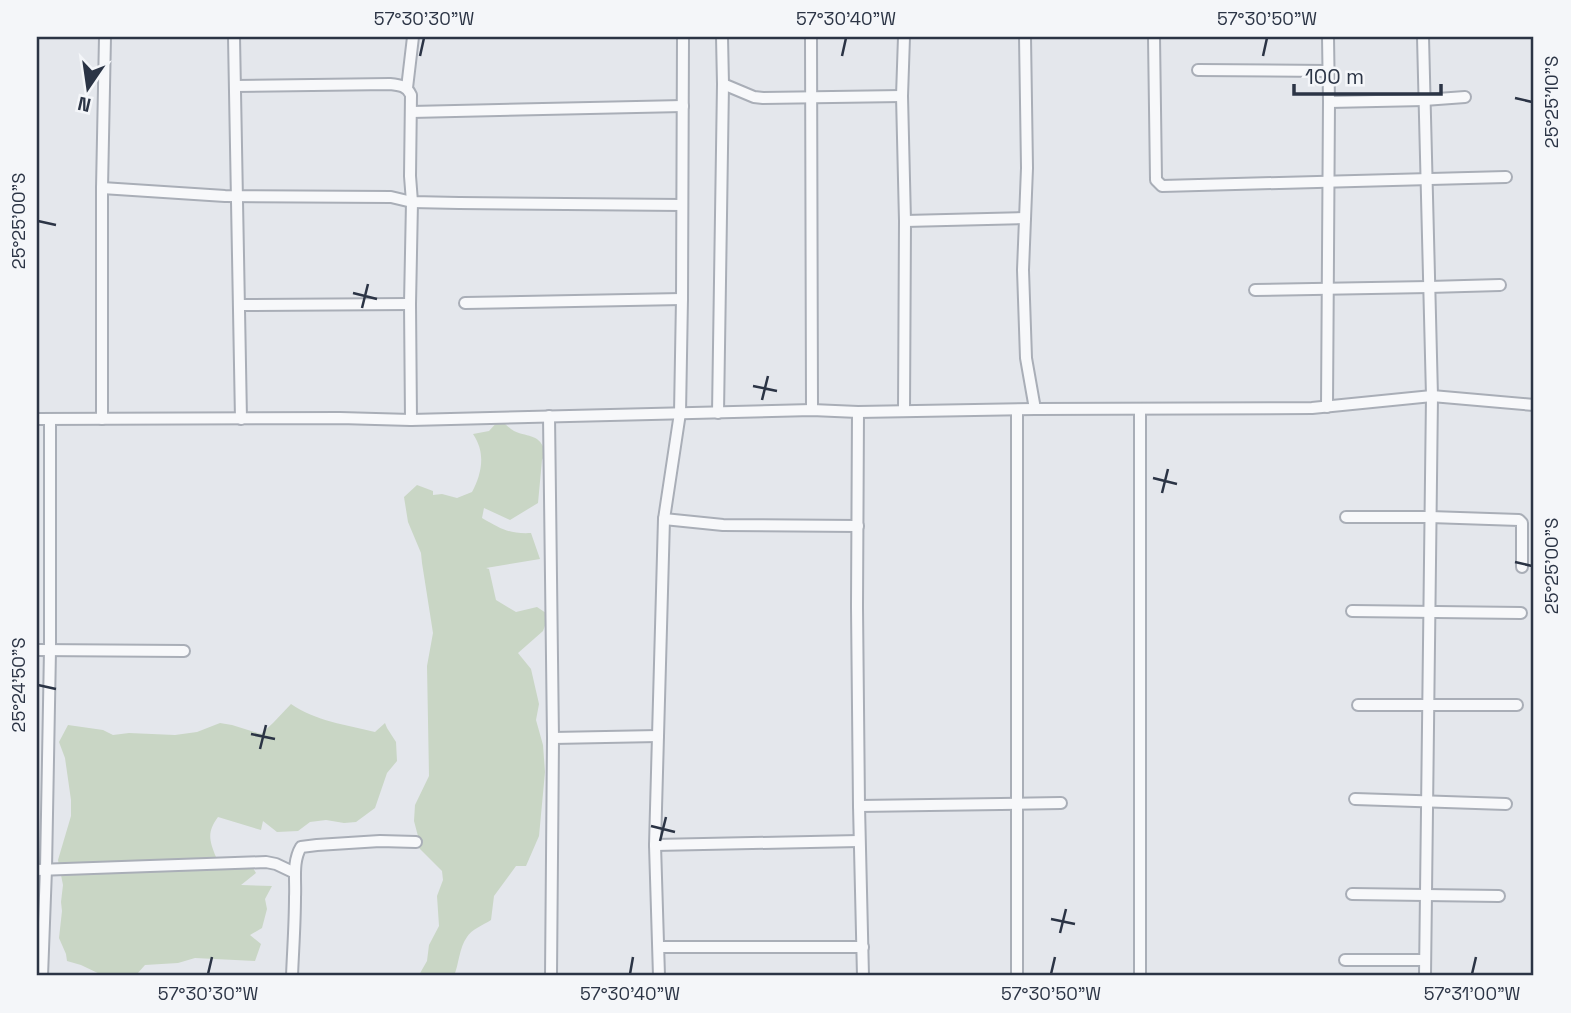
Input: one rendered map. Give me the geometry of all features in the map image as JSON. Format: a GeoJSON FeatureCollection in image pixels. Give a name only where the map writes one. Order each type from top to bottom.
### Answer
{"type":"FeatureCollection","features":[{"type":"Feature","properties":{"kind":"street"},"geometry":{"type":"LineString","coordinates":[[102,419],[105,37]]}},
{"type":"Feature","properties":{"kind":"street"},"geometry":{"type":"LineString","coordinates":[[234,37],[241,419]]}},
{"type":"Feature","properties":{"kind":"street"},"geometry":{"type":"LineString","coordinates":[[411,420],[411,95],[407,88],[413,37]]}},
{"type":"Feature","properties":{"kind":"street"},"geometry":{"type":"LineString","coordinates":[[659,976],[655,845],[664,519],[680,413],[683,37]]}},
{"type":"Feature","properties":{"kind":"street"},"geometry":{"type":"LineString","coordinates":[[718,413],[722,37]]}},
{"type":"Feature","properties":{"kind":"street"},"geometry":{"type":"LineString","coordinates":[[811,37],[812,410]]}},
{"type":"Feature","properties":{"kind":"street"},"geometry":{"type":"LineString","coordinates":[[904,37],[904,410]]}},
{"type":"Feature","properties":{"kind":"street"},"geometry":{"type":"LineString","coordinates":[[1025,37],[1027,168],[1023,270],[1026,358],[1035,409]]}},
{"type":"Feature","properties":{"kind":"street"},"geometry":{"type":"LineString","coordinates":[[1154,37],[1156,180],[1162,186],[1506,177]]}},
{"type":"Feature","properties":{"kind":"street"},"geometry":{"type":"LineString","coordinates":[[1327,407],[1328,37]]}},
{"type":"Feature","properties":{"kind":"street"},"geometry":{"type":"LineString","coordinates":[[1423,37],[1432,396],[1425,976]]}},
{"type":"Feature","properties":{"kind":"street"},"geometry":{"type":"LineString","coordinates":[[1198,70],[1329,71]]}},
{"type":"Feature","properties":{"kind":"street"},"geometry":{"type":"LineString","coordinates":[[235,86],[390,84],[407,88]]}},
{"type":"Feature","properties":{"kind":"street"},"geometry":{"type":"LineString","coordinates":[[723,84],[754,97],[812,99],[902,96]]}},
{"type":"Feature","properties":{"kind":"street"},"geometry":{"type":"LineString","coordinates":[[1329,102],[1465,97]]}},
{"type":"Feature","properties":{"kind":"street"},"geometry":{"type":"LineString","coordinates":[[411,112],[683,106]]}},
{"type":"Feature","properties":{"kind":"street"},"geometry":{"type":"LineString","coordinates":[[102,188],[237,196],[391,197],[412,202],[682,205]]}},
{"type":"Feature","properties":{"kind":"street"},"geometry":{"type":"LineString","coordinates":[[905,221],[1025,218]]}},
{"type":"Feature","properties":{"kind":"street"},"geometry":{"type":"LineString","coordinates":[[1255,290],[1500,285]]}},
{"type":"Feature","properties":{"kind":"street"},"geometry":{"type":"LineString","coordinates":[[465,303],[682,299]]}},
{"type":"Feature","properties":{"kind":"street"},"geometry":{"type":"LineString","coordinates":[[239,305],[410,304]]}},
{"type":"Feature","properties":{"kind":"street"},"geometry":{"type":"LineString","coordinates":[[37,419],[411,420],[812,410],[858,412],[1312,408],[1432,396],[1534,405]]}},
{"type":"Feature","properties":{"kind":"street"},"geometry":{"type":"LineString","coordinates":[[1140,408],[1140,976]]}},
{"type":"Feature","properties":{"kind":"street"},"geometry":{"type":"LineString","coordinates":[[1017,410],[1017,976]]}},
{"type":"Feature","properties":{"kind":"street"},"geometry":{"type":"LineString","coordinates":[[858,412],[859,841],[863,976]]}},
{"type":"Feature","properties":{"kind":"street"},"geometry":{"type":"LineString","coordinates":[[549,416],[553,738],[551,976]]}},
{"type":"Feature","properties":{"kind":"street"},"geometry":{"type":"LineString","coordinates":[[40,975],[42,755],[50,650],[50,419]]}},
{"type":"Feature","properties":{"kind":"street"},"geometry":{"type":"LineString","coordinates":[[1346,517],[1520,520],[1522,567]]}},
{"type":"Feature","properties":{"kind":"street"},"geometry":{"type":"LineString","coordinates":[[664,519],[723,525],[858,526]]}},
{"type":"Feature","properties":{"kind":"street"},"geometry":{"type":"LineString","coordinates":[[1352,611],[1521,613]]}},
{"type":"Feature","properties":{"kind":"street"},"geometry":{"type":"LineString","coordinates":[[37,650],[184,651]]}},
{"type":"Feature","properties":{"kind":"street"},"geometry":{"type":"LineString","coordinates":[[1358,705],[1517,705]]}},
{"type":"Feature","properties":{"kind":"street"},"geometry":{"type":"LineString","coordinates":[[553,738],[658,736]]}},
{"type":"Feature","properties":{"kind":"street"},"geometry":{"type":"LineString","coordinates":[[1354,799],[1506,804]]}},
{"type":"Feature","properties":{"kind":"street"},"geometry":{"type":"LineString","coordinates":[[859,806],[1061,803]]}},
{"type":"Feature","properties":{"kind":"street"},"geometry":{"type":"LineString","coordinates":[[292,976],[295,873],[301,848],[380,841],[416,842]]}},
{"type":"Feature","properties":{"kind":"street"},"geometry":{"type":"LineString","coordinates":[[655,845],[859,841]]}},
{"type":"Feature","properties":{"kind":"street"},"geometry":{"type":"LineString","coordinates":[[41,869],[267,862],[295,873]]}},
{"type":"Feature","properties":{"kind":"street"},"geometry":{"type":"LineString","coordinates":[[1352,894],[1499,897]]}},
{"type":"Feature","properties":{"kind":"street"},"geometry":{"type":"LineString","coordinates":[[659,947],[863,947]]}},
{"type":"Feature","properties":{"kind":"street"},"geometry":{"type":"LineString","coordinates":[[1345,960],[1425,960]]}},
{"type":"Feature","properties":{"kind":"green space"},"geometry":{"type":"Polygon","coordinates":[[[500,419],[514,431],[537,439],[546,453],[542,460],[538,503],[510,520],[484,508],[482,518],[505,530],[531,533],[540,559],[486,568],[489,569],[496,600],[516,612],[537,607],[549,615],[543,631],[518,653],[531,669],[539,704],[536,720],[543,745],[545,772],[539,836],[526,866],[516,866],[494,896],[491,920],[471,932],[464,941],[454,976],[421,976],[419,975],[427,961],[429,945],[439,926],[437,896],[443,880],[442,871],[418,847],[414,821],[415,805],[429,776],[427,666],[433,633],[421,553],[408,522],[404,497],[417,485],[433,491],[433,495],[442,494],[457,498],[472,492],[481,463],[480,448],[473,434],[489,431],[500,419]]]}},
{"type":"Feature","properties":{"kind":"green space"},"geometry":{"type":"Polygon","coordinates":[[[291,704],[300,710],[342,725],[375,732],[385,723],[396,742],[397,761],[387,773],[375,808],[356,822],[310,822],[298,831],[277,832],[263,821],[261,830],[218,817],[210,836],[216,857],[250,863],[256,873],[241,885],[272,886],[265,899],[267,909],[262,928],[250,935],[261,944],[255,961],[195,958],[178,963],[145,965],[133,976],[104,976],[67,961],[59,938],[63,885],[58,860],[71,816],[65,758],[59,742],[68,725],[103,730],[113,735],[175,735],[197,732],[220,723],[261,734],[291,704]]]}}]}
